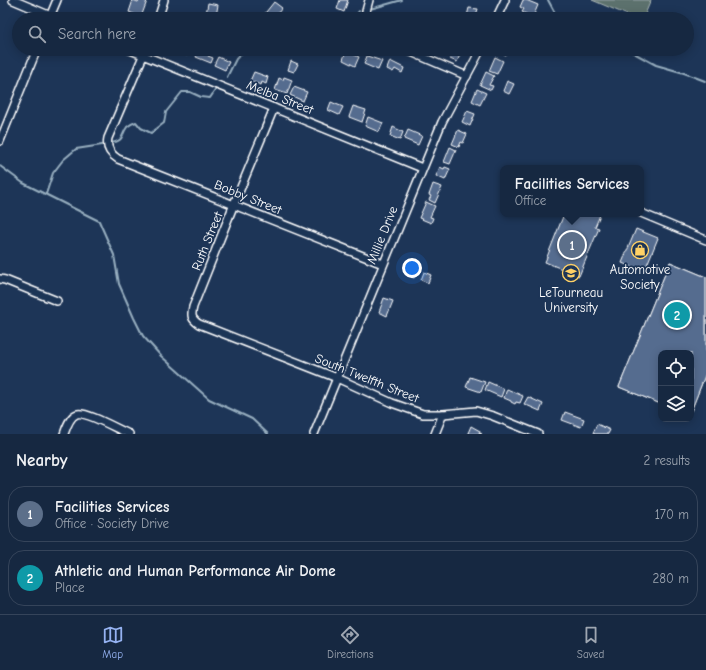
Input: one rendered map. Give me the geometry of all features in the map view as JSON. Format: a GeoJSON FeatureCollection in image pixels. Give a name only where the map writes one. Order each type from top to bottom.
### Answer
{"type":"FeatureCollection","features":[{"type":"Feature","properties":{"kind":"street"},"geometry":{"type":"LineString","coordinates":[[13,0],[39,12]]}},
{"type":"Feature","properties":{"kind":"street"},"geometry":{"type":"LineString","coordinates":[[52,12],[57,0]]}},
{"type":"Feature","properties":{"kind":"street"},"geometry":{"type":"LineString","coordinates":[[160,12],[164,0]]}},
{"type":"Feature","properties":{"kind":"street"},"geometry":{"type":"LineString","coordinates":[[366,12],[369,0]]}},
{"type":"Feature","properties":{"kind":"street"},"geometry":{"type":"LineString","coordinates":[[499,12],[505,0]]}},
{"type":"Feature","properties":{"kind":"street"},"geometry":{"type":"LineString","coordinates":[[0,141],[34,56]]}},
{"type":"Feature","properties":{"kind":"street","name":"Bobby Street"},"geometry":{"type":"LineString","coordinates":[[143,56],[107,140],[108,148],[112,154],[118,158],[384,264]]}},
{"type":"Feature","properties":{"kind":"street","name":"Melba Street"},"geometry":{"type":"LineString","coordinates":[[154,56],[274,108],[422,168]]}},
{"type":"Feature","properties":{"kind":"street"},"geometry":{"type":"LineString","coordinates":[[420,56],[467,76]]}},
{"type":"Feature","properties":{"kind":"street","name":"Millie Drive"},"geometry":{"type":"LineString","coordinates":[[314,434],[422,168],[445,116],[477,56]]}},
{"type":"Feature","properties":{"kind":"street","name":"Ruth Street"},"geometry":{"type":"LineString","coordinates":[[192,317],[194,307],[234,204],[274,108]]}},
{"type":"Feature","properties":{"kind":"street"},"geometry":{"type":"LineString","coordinates":[[644,214],[706,240]]}},
{"type":"Feature","properties":{"kind":"street"},"geometry":{"type":"LineString","coordinates":[[0,279],[57,301]]}},
{"type":"Feature","properties":{"kind":"street","name":"South Twelfth Street"},"geometry":{"type":"LineString","coordinates":[[192,317],[194,321],[199,324],[337,378],[392,403],[423,414],[476,411],[538,434]]}},
{"type":"Feature","properties":{"kind":"street"},"geometry":{"type":"LineString","coordinates":[[64,434],[70,420],[77,414],[85,414],[129,434]]}},
{"type":"Feature","properties":{"kind":"street"},"geometry":{"type":"LineString","coordinates":[[435,434],[443,414]]}},
{"type":"Feature","properties":{"kind":"green space"},"geometry":{"type":"Polygon","coordinates":[[[592,0],[651,0],[646,12],[620,12],[592,0]]]}},
{"type":"Feature","properties":{"kind":"building"},"geometry":{"type":"Polygon","coordinates":[[[133,0],[138,2],[139,0],[147,1],[143,12],[129,12],[133,0]]]}},
{"type":"Feature","properties":{"kind":"building"},"geometry":{"type":"Polygon","coordinates":[[[340,0],[348,0],[344,12],[337,9],[340,0]]]}},
{"type":"Feature","properties":{"kind":"building"},"geometry":{"type":"Polygon","coordinates":[[[523,0],[538,5],[535,12],[522,12],[524,9],[520,7],[523,0]]]}},
{"type":"Feature","properties":{"kind":"building"},"geometry":{"type":"Polygon","coordinates":[[[274,2],[282,8],[279,12],[266,12],[274,2]]]}},
{"type":"Feature","properties":{"kind":"building"},"geometry":{"type":"Polygon","coordinates":[[[208,3],[218,5],[217,12],[206,12],[208,3]]]}},
{"type":"Feature","properties":{"kind":"building"},"geometry":{"type":"Polygon","coordinates":[[[469,8],[478,9],[477,12],[468,12],[469,8]]]}},
{"type":"Feature","properties":{"kind":"building"},"geometry":{"type":"Polygon","coordinates":[[[208,56],[213,58],[211,63],[196,57],[208,56]]]}},
{"type":"Feature","properties":{"kind":"building"},"geometry":{"type":"Polygon","coordinates":[[[344,56],[359,57],[355,66],[343,60],[344,56]]]}},
{"type":"Feature","properties":{"kind":"building"},"geometry":{"type":"Polygon","coordinates":[[[367,56],[382,61],[378,70],[364,64],[367,56]]]}},
{"type":"Feature","properties":{"kind":"building"},"geometry":{"type":"Polygon","coordinates":[[[451,56],[460,56],[457,62],[450,59],[451,56]]]}},
{"type":"Feature","properties":{"kind":"building"},"geometry":{"type":"Polygon","coordinates":[[[218,57],[229,62],[225,70],[214,65],[218,57]]]}},
{"type":"Feature","properties":{"kind":"building"},"geometry":{"type":"Polygon","coordinates":[[[495,57],[503,61],[497,74],[489,71],[495,57]]]}},
{"type":"Feature","properties":{"kind":"building"},"geometry":{"type":"Polygon","coordinates":[[[291,61],[298,64],[294,72],[288,70],[291,61]]]}},
{"type":"Feature","properties":{"kind":"building"},"geometry":{"type":"Polygon","coordinates":[[[390,61],[404,68],[402,73],[395,69],[393,72],[387,69],[390,61]]]}},
{"type":"Feature","properties":{"kind":"building"},"geometry":{"type":"Polygon","coordinates":[[[254,72],[268,77],[266,84],[262,82],[261,85],[250,81],[254,72]]]}},
{"type":"Feature","properties":{"kind":"building"},"geometry":{"type":"Polygon","coordinates":[[[486,72],[494,76],[489,85],[493,86],[491,90],[480,85],[486,72]]]}},
{"type":"Feature","properties":{"kind":"building"},"geometry":{"type":"Polygon","coordinates":[[[284,77],[292,80],[287,94],[275,90],[279,78],[283,80],[284,77]]]}},
{"type":"Feature","properties":{"kind":"building"},"geometry":{"type":"Polygon","coordinates":[[[507,81],[514,84],[509,94],[503,91],[507,81]]]}},
{"type":"Feature","properties":{"kind":"building"},"geometry":{"type":"Polygon","coordinates":[[[294,87],[307,92],[303,101],[290,95],[294,87]]]}},
{"type":"Feature","properties":{"kind":"building"},"geometry":{"type":"Polygon","coordinates":[[[477,89],[486,93],[480,105],[472,101],[477,89]]]}},
{"type":"Feature","properties":{"kind":"building"},"geometry":{"type":"Polygon","coordinates":[[[331,102],[343,107],[339,115],[328,110],[331,102]]]}},
{"type":"Feature","properties":{"kind":"building"},"geometry":{"type":"Polygon","coordinates":[[[353,106],[366,110],[362,122],[349,117],[353,106]]]}},
{"type":"Feature","properties":{"kind":"building"},"geometry":{"type":"Polygon","coordinates":[[[467,111],[475,114],[470,126],[462,122],[467,111]]]}},
{"type":"Feature","properties":{"kind":"building"},"geometry":{"type":"Polygon","coordinates":[[[368,117],[383,123],[379,132],[365,126],[368,117]]]}},
{"type":"Feature","properties":{"kind":"building"},"geometry":{"type":"Polygon","coordinates":[[[393,127],[403,132],[400,140],[390,136],[393,127]]]}},
{"type":"Feature","properties":{"kind":"building"},"geometry":{"type":"Polygon","coordinates":[[[408,130],[422,136],[418,145],[404,139],[408,130]]]}},
{"type":"Feature","properties":{"kind":"building"},"geometry":{"type":"Polygon","coordinates":[[[458,130],[467,134],[463,143],[461,142],[459,147],[452,144],[458,130]]]}},
{"type":"Feature","properties":{"kind":"building"},"geometry":{"type":"Polygon","coordinates":[[[450,147],[456,150],[450,164],[444,162],[450,147]]]}},
{"type":"Feature","properties":{"kind":"building"},"geometry":{"type":"Polygon","coordinates":[[[440,167],[450,169],[445,180],[436,176],[440,167]]]}},
{"type":"Feature","properties":{"kind":"building"},"geometry":{"type":"Polygon","coordinates":[[[433,184],[442,187],[435,203],[429,200],[431,196],[429,195],[433,184]]]}},
{"type":"Feature","properties":{"kind":"building"},"geometry":{"type":"Polygon","coordinates":[[[426,202],[435,206],[430,217],[433,218],[431,223],[419,218],[426,202]]]}},
{"type":"Feature","properties":{"kind":"building"},"geometry":{"type":"Polygon","coordinates":[[[563,217],[599,217],[595,227],[599,228],[579,276],[545,262],[563,217]]]}},
{"type":"Feature","properties":{"kind":"building","name":"Automotive Society"},"geometry":{"type":"Polygon","coordinates":[[[636,229],[658,238],[644,272],[622,263],[636,229]]]}},
{"type":"Feature","properties":{"kind":"building"},"geometry":{"type":"Polygon","coordinates":[[[670,262],[706,277],[706,373],[694,403],[694,350],[658,350],[658,403],[619,387],[670,262]]]}},
{"type":"Feature","properties":{"kind":"building"},"geometry":{"type":"Polygon","coordinates":[[[670,262],[706,277],[706,373],[694,403],[694,350],[658,350],[658,403],[619,387],[670,262]]]}},
{"type":"Feature","properties":{"kind":"building"},"geometry":{"type":"Polygon","coordinates":[[[410,269],[417,273],[414,278],[407,275],[410,269]]]}},
{"type":"Feature","properties":{"kind":"building"},"geometry":{"type":"Polygon","coordinates":[[[424,272],[431,275],[428,283],[421,280],[424,272]]]}},
{"type":"Feature","properties":{"kind":"building"},"geometry":{"type":"Polygon","coordinates":[[[384,298],[393,301],[387,316],[379,312],[384,298]]]}},
{"type":"Feature","properties":{"kind":"building"},"geometry":{"type":"Polygon","coordinates":[[[470,377],[485,382],[481,392],[466,387],[470,377]]]}},
{"type":"Feature","properties":{"kind":"building"},"geometry":{"type":"Polygon","coordinates":[[[488,382],[504,389],[501,397],[485,390],[488,382]]]}},
{"type":"Feature","properties":{"kind":"building"},"geometry":{"type":"Polygon","coordinates":[[[507,389],[523,396],[520,403],[516,402],[515,404],[504,398],[507,389]]]}},
{"type":"Feature","properties":{"kind":"building"},"geometry":{"type":"Polygon","coordinates":[[[528,397],[543,404],[540,411],[524,404],[528,397]]]}},
{"type":"Feature","properties":{"kind":"building"},"geometry":{"type":"Polygon","coordinates":[[[565,412],[584,419],[581,427],[562,420],[565,412]]]}},
{"type":"Feature","properties":{"kind":"building"},"geometry":{"type":"Polygon","coordinates":[[[597,424],[610,430],[608,434],[593,433],[597,424]]]}},
{"type":"Feature","properties":{"kind":"building"},"geometry":{"type":"Polygon","coordinates":[[[471,426],[480,431],[479,433],[482,434],[468,433],[471,426]]]}},
{"type":"Feature","properties":{"kind":"waterway"},"geometry":{"type":"LineString","coordinates":[[370,9],[402,0]]}},
{"type":"Feature","properties":{"kind":"waterway"},"geometry":{"type":"LineString","coordinates":[[548,0],[554,12]]}},
{"type":"Feature","properties":{"kind":"waterway"},"geometry":{"type":"LineString","coordinates":[[227,77],[239,56]]}},
{"type":"Feature","properties":{"kind":"waterway"},"geometry":{"type":"LineString","coordinates":[[639,56],[656,65],[705,81]]}},
{"type":"Feature","properties":{"kind":"waterway"},"geometry":{"type":"LineString","coordinates":[[111,143],[122,138],[127,127],[136,122],[141,128],[151,133],[164,123],[166,112],[182,92],[190,92],[201,97],[210,98],[216,89]]}},
{"type":"Feature","properties":{"kind":"waterway"},"geometry":{"type":"LineString","coordinates":[[46,194],[53,173],[63,160],[76,149],[102,145]]}},
{"type":"Feature","properties":{"kind":"waterway"},"geometry":{"type":"LineString","coordinates":[[0,166],[23,183],[99,221],[114,255],[119,284],[143,336],[161,356],[209,399],[252,419],[268,434]]}},
{"type":"Feature","properties":{"kind":"place","name":"Facilities Services"},"geometry":{"type":"Point","coordinates":[572,245]}},
{"type":"Feature","properties":{"kind":"place","name":"Automotive Society"},"geometry":{"type":"Point","coordinates":[640,250]}},
{"type":"Feature","properties":{"kind":"place","name":"LeTourneau University"},"geometry":{"type":"Point","coordinates":[571,273]}},
{"type":"Feature","properties":{"kind":"place","name":"Athletic and Human Performance Air Dome"},"geometry":{"type":"Point","coordinates":[677,315]}}]}
